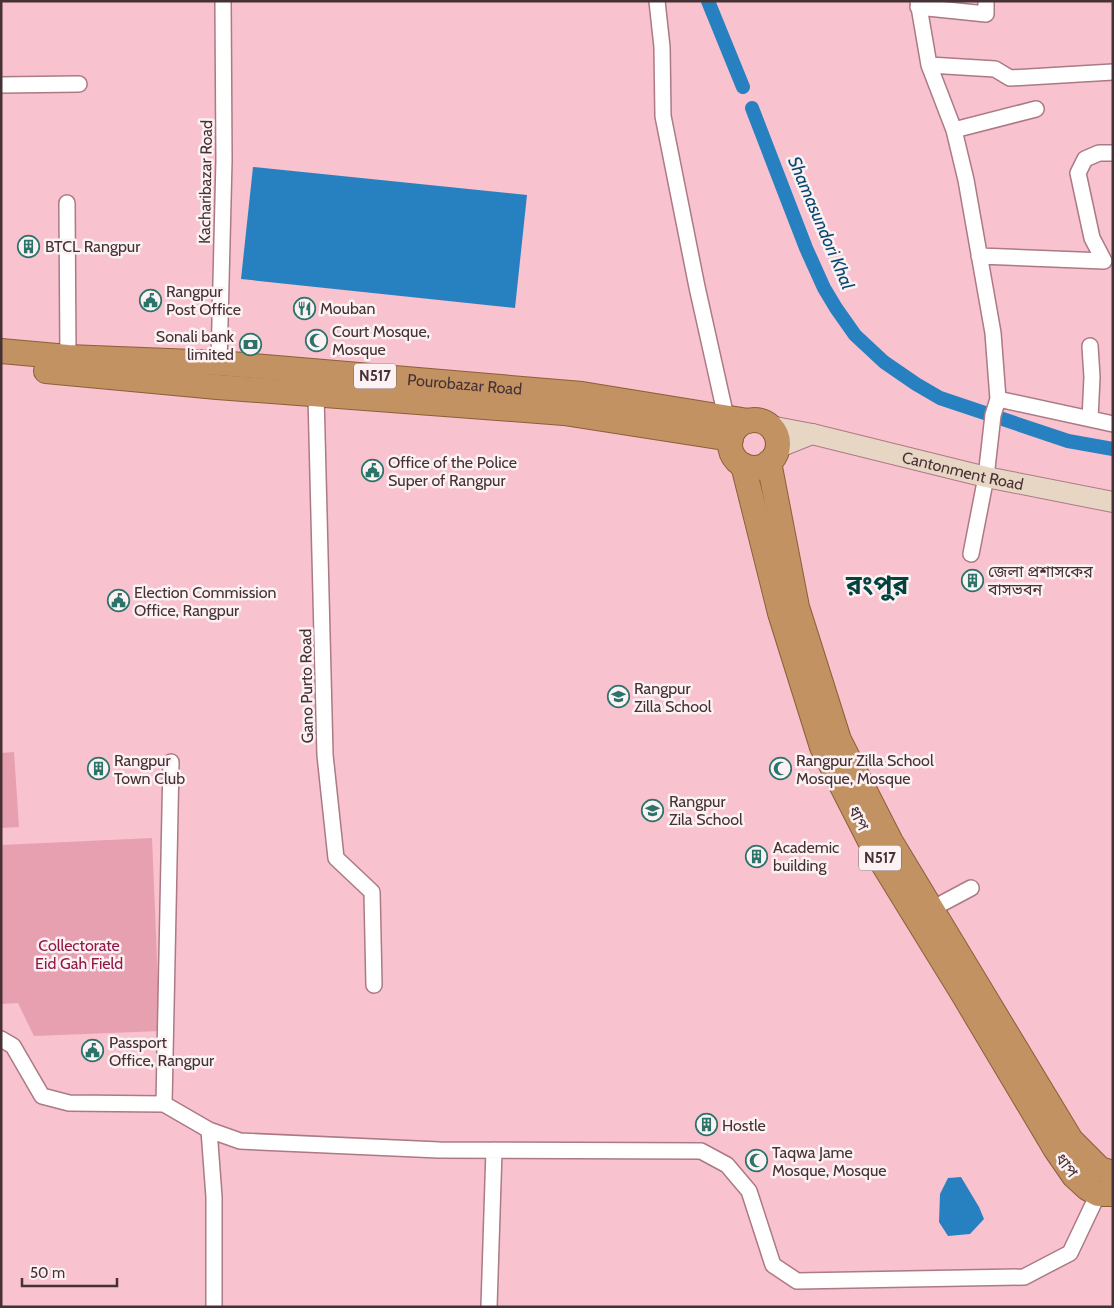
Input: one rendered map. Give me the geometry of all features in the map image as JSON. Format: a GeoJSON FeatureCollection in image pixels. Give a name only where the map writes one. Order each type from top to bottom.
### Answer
{"type":"FeatureCollection","features":[{"type":"Feature","properties":{"kind":"highway","name":"Pourobazar Road"},"geometry":{"type":"LineString","coordinates":[[1,351],[68,357],[219,363],[582,394],[735,426]]}},
{"type":"Feature","properties":{"kind":"highway","name":"Pourobazar Road"},"geometry":{"type":"LineString","coordinates":[[1,367],[217,387],[735,426]]}},
{"type":"Feature","properties":{"kind":"highway","name":"N517"},"geometry":{"type":"LineString","coordinates":[[735,426],[763,422],[772,446]]}},
{"type":"Feature","properties":{"kind":"highway","name":"ধাপ"},"geometry":{"type":"LineString","coordinates":[[735,426],[731,450],[735,459],[743,465],[780,613],[822,747],[875,851],[924,912],[1071,1140],[1100,1169],[1113,1173]]}},
{"type":"Feature","properties":{"kind":"highway","name":"ধাপ"},"geometry":{"type":"LineString","coordinates":[[772,446],[797,607],[839,740],[924,912],[1056,1150],[1074,1176],[1087,1188],[1106,1194]]}},
{"type":"Feature","properties":{"kind":"highway"},"geometry":{"type":"LineString","coordinates":[[743,465],[752,468],[761,466],[772,446]]}},
{"type":"Feature","properties":{"kind":"main road","name":"Cantonment Road"},"geometry":{"type":"LineString","coordinates":[[772,446],[812,434],[986,477],[1113,502]]}},
{"type":"Feature","properties":{"kind":"street","name":"Kacharibazar Road"},"geometry":{"type":"LineString","coordinates":[[219,363],[224,160],[223,1]]}},
{"type":"Feature","properties":{"kind":"street"},"geometry":{"type":"LineString","coordinates":[[657,1],[662,47],[663,116],[697,287],[735,426]]}},
{"type":"Feature","properties":{"kind":"street"},"geometry":{"type":"LineString","coordinates":[[970,554],[986,477],[993,416],[998,399],[993,333],[966,180],[954,130],[929,65],[918,4],[986,14],[986,1]]}},
{"type":"Feature","properties":{"kind":"street"},"geometry":{"type":"LineString","coordinates":[[929,65],[995,69],[1010,78],[1113,72]]}},
{"type":"Feature","properties":{"kind":"street"},"geometry":{"type":"LineString","coordinates":[[1,85],[79,84]]}},
{"type":"Feature","properties":{"kind":"street"},"geometry":{"type":"LineString","coordinates":[[954,130],[1036,109]]}},
{"type":"Feature","properties":{"kind":"street"},"geometry":{"type":"LineString","coordinates":[[1108,262],[1092,238],[1078,173],[1084,159],[1099,153],[1113,153]]}},
{"type":"Feature","properties":{"kind":"street"},"geometry":{"type":"LineString","coordinates":[[67,203],[68,357]]}},
{"type":"Feature","properties":{"kind":"street"},"geometry":{"type":"LineString","coordinates":[[979,256],[1108,262]]}},
{"type":"Feature","properties":{"kind":"street"},"geometry":{"type":"LineString","coordinates":[[1090,346],[1092,378],[1090,419]]}},
{"type":"Feature","properties":{"kind":"street","name":"Gano Purto Road"},"geometry":{"type":"LineString","coordinates":[[321,371],[316,394],[325,755],[336,858],[372,892],[374,985]]}},
{"type":"Feature","properties":{"kind":"street"},"geometry":{"type":"LineString","coordinates":[[998,399],[1113,424]]}},
{"type":"Feature","properties":{"kind":"street"},"geometry":{"type":"LineString","coordinates":[[164,1104],[171,762]]}},
{"type":"Feature","properties":{"kind":"street"},"geometry":{"type":"LineString","coordinates":[[924,912],[971,888]]}},
{"type":"Feature","properties":{"kind":"street"},"geometry":{"type":"LineString","coordinates":[[1,1039],[13,1046],[42,1096],[68,1103],[164,1104],[209,1130],[240,1141],[439,1150],[701,1151],[727,1165],[748,1191],[773,1264],[797,1281],[1024,1276],[1070,1253],[1106,1194]]}},
{"type":"Feature","properties":{"kind":"street"},"geometry":{"type":"LineString","coordinates":[[209,1130],[214,1197],[214,1307]]}},
{"type":"Feature","properties":{"kind":"street"},"geometry":{"type":"LineString","coordinates":[[489,1307],[494,1150]]}},
{"type":"Feature","properties":{"kind":"green space"},"geometry":{"type":"Polygon","coordinates":[[[14,752],[19,827],[1,828],[1,753],[14,752]]]}},
{"type":"Feature","properties":{"kind":"green space","name":"Collectorate Eid Gah Field"},"geometry":{"type":"Polygon","coordinates":[[[152,838],[160,1031],[34,1036],[18,1003],[1,1004],[1,845],[152,838]]]}},
{"type":"Feature","properties":{"kind":"water"},"geometry":{"type":"Polygon","coordinates":[[[253,167],[527,195],[515,308],[241,279],[253,167]]]}},
{"type":"Feature","properties":{"kind":"water"},"geometry":{"type":"Polygon","coordinates":[[[961,1177],[984,1219],[970,1234],[948,1236],[939,1222],[940,1194],[948,1178],[961,1177]]]}},
{"type":"Feature","properties":{"kind":"waterway","name":"Shamasundori Khal"},"geometry":{"type":"LineString","coordinates":[[708,1],[743,87]]}},
{"type":"Feature","properties":{"kind":"waterway","name":"Shamasundori Khal"},"geometry":{"type":"LineString","coordinates":[[752,108],[806,248],[824,288],[855,335],[884,362],[940,398],[1068,441],[1113,449]]}},
{"type":"Feature","properties":{"kind":"place","name":"BTCL Rangpur"},"geometry":{"type":"Point","coordinates":[29,246]}},
{"type":"Feature","properties":{"kind":"place","name":"Rangpur Post Office"},"geometry":{"type":"Point","coordinates":[150,300]}},
{"type":"Feature","properties":{"kind":"place","name":"Mouban"},"geometry":{"type":"Point","coordinates":[304,308]}},
{"type":"Feature","properties":{"kind":"place","name":"Court Mosque, Mosque"},"geometry":{"type":"Point","coordinates":[316,340]}},
{"type":"Feature","properties":{"kind":"place","name":"Sonali bank limited"},"geometry":{"type":"Point","coordinates":[250,345]}},
{"type":"Feature","properties":{"kind":"place","name":"Office of the Police Super of Rangpur"},"geometry":{"type":"Point","coordinates":[372,471]}},
{"type":"Feature","properties":{"kind":"place","name":"জেলা প্রশাসকের বাসভবন"},"geometry":{"type":"Point","coordinates":[972,580]}},
{"type":"Feature","properties":{"kind":"place","name":"Election Commission Office, Rangpur"},"geometry":{"type":"Point","coordinates":[118,601]}},
{"type":"Feature","properties":{"kind":"place","name":"Rangpur Zilla School"},"geometry":{"type":"Point","coordinates":[618,697]}},
{"type":"Feature","properties":{"kind":"place","name":"Rangpur Town Club"},"geometry":{"type":"Point","coordinates":[98,769]}},
{"type":"Feature","properties":{"kind":"place","name":"Rangpur Zilla School Mosque, Mosque"},"geometry":{"type":"Point","coordinates":[780,769]}},
{"type":"Feature","properties":{"kind":"place","name":"Rangpur Zila School"},"geometry":{"type":"Point","coordinates":[653,810]}},
{"type":"Feature","properties":{"kind":"place","name":"Academic building"},"geometry":{"type":"Point","coordinates":[757,856]}},
{"type":"Feature","properties":{"kind":"place","name":"Passport Office, Rangpur"},"geometry":{"type":"Point","coordinates":[93,1051]}},
{"type":"Feature","properties":{"kind":"place","name":"Hostle"},"geometry":{"type":"Point","coordinates":[706,1125]}},
{"type":"Feature","properties":{"kind":"place","name":"Taqwa Jame Mosque, Mosque"},"geometry":{"type":"Point","coordinates":[756,1161]}},
{"type":"Feature","properties":{"kind":"district","name":"রংপুর"},"geometry":{"type":"Point","coordinates":[877,585]}}]}
